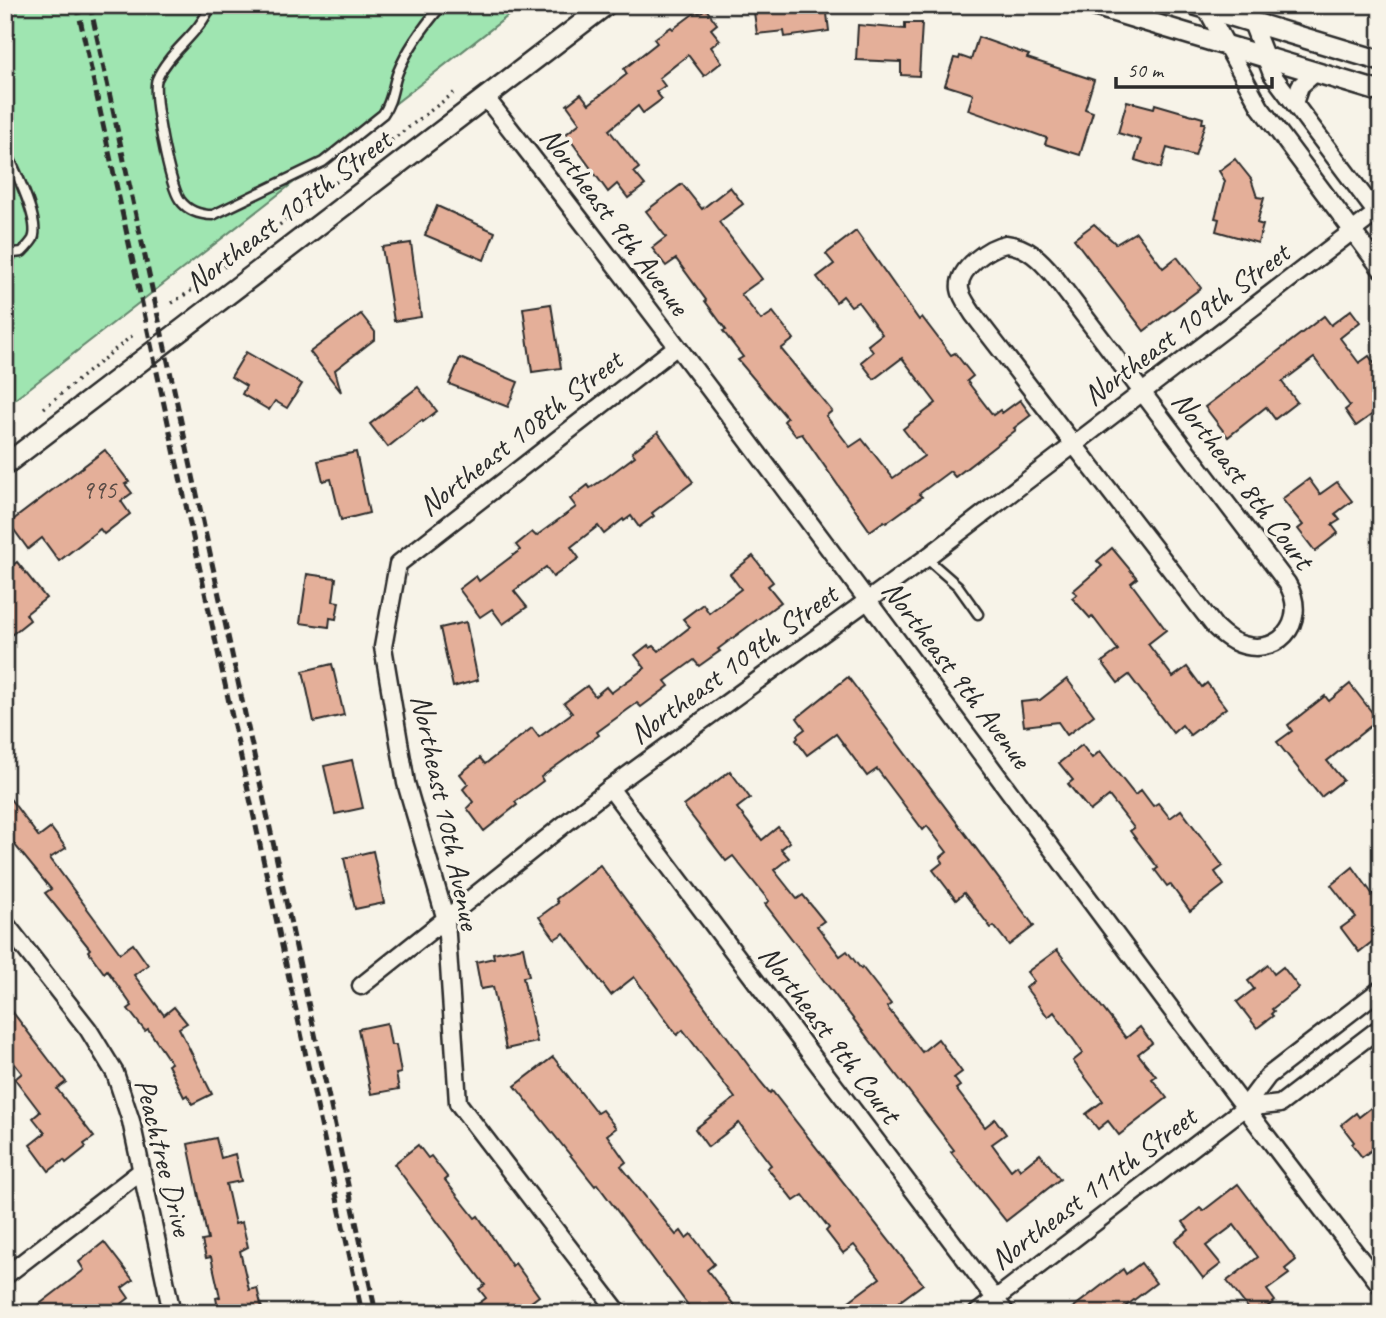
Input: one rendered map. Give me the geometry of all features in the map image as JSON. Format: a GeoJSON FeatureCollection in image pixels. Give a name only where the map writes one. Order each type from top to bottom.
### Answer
{"type":"FeatureCollection","features":[{"type":"Feature","properties":{"kind":"street","name":"Northeast 107th Street"},"geometry":{"type":"LineString","coordinates":[[5,465],[606,5]]}},
{"type":"Feature","properties":{"kind":"street"},"geometry":{"type":"LineString","coordinates":[[1092,5],[1381,92]]}},
{"type":"Feature","properties":{"kind":"street"},"geometry":{"type":"LineString","coordinates":[[1200,7],[1260,107],[1381,269]]}},
{"type":"Feature","properties":{"kind":"street"},"geometry":{"type":"LineString","coordinates":[[1200,7],[1381,61]]}},
{"type":"Feature","properties":{"kind":"street"},"geometry":{"type":"LineString","coordinates":[[1252,23],[1272,74],[1378,216]]}},
{"type":"Feature","properties":{"kind":"street"},"geometry":{"type":"LineString","coordinates":[[1294,103],[1300,86],[1316,72]]}},
{"type":"Feature","properties":{"kind":"street","name":"Northeast 9th Avenue"},"geometry":{"type":"LineString","coordinates":[[486,98],[868,600],[1244,1108],[1381,1286]]}},
{"type":"Feature","properties":{"kind":"street","name":"Northeast 109th Street"},"geometry":{"type":"LineString","coordinates":[[361,986],[610,788],[926,558],[1352,231],[1378,216]]}},
{"type":"Feature","properties":{"kind":"street","name":"Northeast 8th Court"},"geometry":{"type":"LineString","coordinates":[[1016,245],[1036,257],[1054,276],[1293,593],[1295,617],[1285,635],[1276,642],[1255,646],[1233,641],[1215,627],[1074,445],[973,314],[960,291],[964,273],[995,246],[1016,245]]}},
{"type":"Feature","properties":{"kind":"street","name":"Northeast 108th Street"},"geometry":{"type":"LineString","coordinates":[[398,564],[676,347]]}},
{"type":"Feature","properties":{"kind":"street","name":"Northeast 10th Avenue"},"geometry":{"type":"LineString","coordinates":[[398,564],[383,647],[407,783],[446,920],[458,1103],[612,1311]]}},
{"type":"Feature","properties":{"kind":"street","name":"Northeast 9th Court"},"geometry":{"type":"LineString","coordinates":[[610,788],[1006,1313]]}},
{"type":"Feature","properties":{"kind":"street","name":"Peachtree Drive"},"geometry":{"type":"LineString","coordinates":[[5,923],[104,1052],[124,1097],[172,1313]]}},
{"type":"Feature","properties":{"kind":"street","name":"Northeast 111th Street"},"geometry":{"type":"LineString","coordinates":[[977,1313],[1244,1108],[1268,1076],[1381,989]]}},
{"type":"Feature","properties":{"kind":"street"},"geometry":{"type":"LineString","coordinates":[[1244,1108],[1280,1104],[1381,1027]]}},
{"type":"Feature","properties":{"kind":"street"},"geometry":{"type":"LineString","coordinates":[[5,1276],[141,1171]]}},
{"type":"Feature","properties":{"kind":"lane"},"geometry":{"type":"LineString","coordinates":[[211,5],[200,27],[163,69],[155,83],[155,92],[161,132],[177,197],[187,208],[199,214],[213,215],[323,162],[383,114],[390,104],[398,72],[406,55],[442,5]]}},
{"type":"Feature","properties":{"kind":"lane"},"geometry":{"type":"LineString","coordinates":[[5,149],[30,211],[34,232],[32,240],[22,252],[5,254]]}},
{"type":"Feature","properties":{"kind":"lane"},"geometry":{"type":"LineString","coordinates":[[926,558],[958,586],[978,614]]}},
{"type":"Feature","properties":{"kind":"path"},"geometry":{"type":"LineString","coordinates":[[173,303],[462,88]]}},
{"type":"Feature","properties":{"kind":"path"},"geometry":{"type":"LineString","coordinates":[[42,409],[134,334]]}},
{"type":"Feature","properties":{"kind":"green space"},"geometry":{"type":"Polygon","coordinates":[[[5,5],[522,5],[5,407],[5,5]]]}},
{"type":"Feature","properties":{"kind":"building"},"geometry":{"type":"Polygon","coordinates":[[[753,5],[826,5],[829,31],[785,37],[784,31],[757,34],[753,5]]]}},
{"type":"Feature","properties":{"kind":"building"},"geometry":{"type":"Polygon","coordinates":[[[706,9],[717,24],[711,29],[720,40],[711,47],[722,62],[704,76],[688,55],[659,78],[665,86],[656,92],[662,99],[643,113],[638,106],[609,130],[639,168],[634,172],[645,185],[628,198],[617,184],[608,192],[566,134],[580,123],[567,105],[581,94],[589,104],[627,74],[624,69],[657,43],[654,39],[697,11],[699,13],[706,9]]]}},
{"type":"Feature","properties":{"kind":"building"},"geometry":{"type":"Polygon","coordinates":[[[905,23],[922,23],[919,76],[901,75],[901,62],[856,60],[858,25],[905,29],[905,23]]]}},
{"type":"Feature","properties":{"kind":"building"},"geometry":{"type":"Polygon","coordinates":[[[978,37],[1029,55],[1027,58],[1094,80],[1085,109],[1093,112],[1080,155],[1045,144],[1047,138],[968,110],[973,94],[945,85],[954,58],[959,59],[960,56],[971,60],[978,37]]]}},
{"type":"Feature","properties":{"kind":"building"},"geometry":{"type":"Polygon","coordinates":[[[1127,101],[1154,108],[1155,104],[1203,118],[1202,123],[1205,123],[1195,156],[1167,148],[1161,168],[1135,160],[1141,140],[1118,133],[1127,101]]]}},
{"type":"Feature","properties":{"kind":"building"},"geometry":{"type":"Polygon","coordinates":[[[1235,159],[1251,179],[1257,197],[1264,198],[1257,223],[1263,225],[1258,243],[1216,231],[1219,219],[1215,218],[1225,181],[1219,171],[1235,159]]]}},
{"type":"Feature","properties":{"kind":"building"},"geometry":{"type":"Polygon","coordinates":[[[682,184],[702,209],[730,187],[743,204],[719,222],[762,279],[741,294],[761,320],[773,312],[794,339],[781,349],[832,411],[826,416],[850,447],[862,439],[893,478],[924,456],[903,429],[936,403],[902,358],[874,379],[861,362],[873,352],[868,345],[882,334],[858,302],[851,306],[843,296],[836,302],[817,277],[834,264],[826,254],[856,231],[919,320],[922,317],[951,355],[955,353],[973,376],[967,381],[993,415],[1000,410],[1002,413],[1020,400],[1031,415],[1014,428],[1016,430],[955,477],[950,471],[919,494],[922,497],[870,531],[802,434],[796,436],[784,421],[787,418],[738,360],[743,357],[676,259],[666,266],[652,248],[666,237],[646,211],[682,184]]]}},
{"type":"Feature","properties":{"kind":"building"},"geometry":{"type":"Polygon","coordinates":[[[437,206],[495,232],[484,260],[425,235],[437,206]]]}},
{"type":"Feature","properties":{"kind":"building"},"geometry":{"type":"Polygon","coordinates":[[[1094,224],[1116,244],[1136,232],[1163,268],[1177,257],[1201,288],[1144,331],[1074,239],[1094,224]]]}},
{"type":"Feature","properties":{"kind":"building"},"geometry":{"type":"Polygon","coordinates":[[[411,243],[421,317],[394,321],[382,247],[411,243]]]}},
{"type":"Feature","properties":{"kind":"building"},"geometry":{"type":"Polygon","coordinates":[[[551,304],[561,368],[532,372],[523,308],[551,304]]]}},
{"type":"Feature","properties":{"kind":"building"},"geometry":{"type":"Polygon","coordinates":[[[1351,310],[1360,322],[1340,338],[1359,363],[1369,356],[1381,373],[1381,408],[1356,426],[1345,410],[1350,406],[1314,358],[1282,382],[1297,402],[1275,419],[1266,407],[1228,437],[1205,407],[1324,316],[1331,325],[1351,310]]]}},
{"type":"Feature","properties":{"kind":"building"},"geometry":{"type":"Polygon","coordinates":[[[361,314],[375,332],[375,339],[335,370],[341,392],[310,352],[361,314]]]}},
{"type":"Feature","properties":{"kind":"building"},"geometry":{"type":"Polygon","coordinates":[[[246,352],[302,384],[287,408],[275,401],[269,410],[242,394],[246,386],[231,377],[246,352]]]}},
{"type":"Feature","properties":{"kind":"building"},"geometry":{"type":"Polygon","coordinates":[[[460,358],[518,382],[508,407],[449,384],[460,358]]]}},
{"type":"Feature","properties":{"kind":"building"},"geometry":{"type":"Polygon","coordinates":[[[418,387],[437,411],[388,447],[370,424],[418,387]]]}},
{"type":"Feature","properties":{"kind":"building"},"geometry":{"type":"Polygon","coordinates":[[[658,432],[693,482],[652,513],[654,516],[639,527],[631,516],[604,534],[598,526],[571,547],[579,558],[553,577],[546,567],[514,591],[527,607],[503,624],[492,609],[480,617],[459,589],[476,576],[479,581],[520,550],[516,545],[532,532],[536,536],[576,507],[570,499],[635,456],[632,452],[658,432]]]}},
{"type":"Feature","properties":{"kind":"building"},"geometry":{"type":"Polygon","coordinates":[[[105,450],[129,482],[125,484],[132,493],[121,501],[130,514],[104,534],[100,529],[59,561],[42,538],[28,549],[9,523],[105,450]]]}},
{"type":"Feature","properties":{"kind":"building"},"geometry":{"type":"Polygon","coordinates":[[[356,452],[369,513],[341,520],[331,479],[323,481],[318,461],[356,452]]]}},
{"type":"Feature","properties":{"kind":"building"},"geometry":{"type":"Polygon","coordinates":[[[1309,479],[1320,494],[1337,482],[1352,501],[1335,514],[1340,520],[1332,525],[1338,533],[1315,551],[1298,529],[1303,525],[1282,499],[1309,479]]]}},
{"type":"Feature","properties":{"kind":"building"},"geometry":{"type":"Polygon","coordinates":[[[1112,548],[1137,578],[1131,583],[1166,630],[1148,644],[1173,677],[1187,667],[1202,687],[1207,683],[1226,708],[1190,735],[1182,725],[1173,733],[1129,675],[1118,683],[1102,662],[1118,650],[1092,616],[1090,618],[1072,598],[1077,594],[1073,591],[1102,566],[1097,561],[1112,548]]]}},
{"type":"Feature","properties":{"kind":"building"},"geometry":{"type":"Polygon","coordinates":[[[753,556],[773,582],[768,586],[781,602],[699,666],[694,660],[665,681],[669,686],[641,707],[637,703],[597,732],[599,735],[541,777],[543,781],[484,831],[467,808],[473,802],[463,789],[468,784],[460,774],[480,758],[485,764],[532,728],[539,737],[572,713],[564,703],[587,686],[595,696],[606,687],[611,693],[645,668],[635,655],[648,645],[659,651],[690,627],[683,619],[703,604],[709,613],[741,589],[730,574],[753,556]]]}},
{"type":"Feature","properties":{"kind":"building"},"geometry":{"type":"Polygon","coordinates":[[[17,562],[46,598],[26,614],[30,620],[5,640],[5,571],[17,562]]]}},
{"type":"Feature","properties":{"kind":"building"},"geometry":{"type":"Polygon","coordinates":[[[307,574],[336,578],[333,601],[339,602],[336,619],[330,618],[329,627],[300,623],[307,574]]]}},
{"type":"Feature","properties":{"kind":"building"},"geometry":{"type":"Polygon","coordinates":[[[466,622],[478,680],[453,687],[440,628],[466,622]]]}},
{"type":"Feature","properties":{"kind":"building"},"geometry":{"type":"Polygon","coordinates":[[[332,664],[344,715],[314,722],[303,671],[332,664]]]}},
{"type":"Feature","properties":{"kind":"building"},"geometry":{"type":"Polygon","coordinates":[[[848,677],[1034,926],[1009,945],[994,926],[991,928],[964,893],[956,900],[933,870],[943,862],[940,858],[947,852],[927,826],[923,830],[877,769],[867,776],[836,734],[807,755],[796,740],[797,735],[805,729],[797,718],[848,677]]]}},
{"type":"Feature","properties":{"kind":"building"},"geometry":{"type":"Polygon","coordinates":[[[1067,679],[1094,715],[1067,735],[1058,722],[1024,726],[1021,702],[1040,700],[1067,679]]]}},
{"type":"Feature","properties":{"kind":"building"},"geometry":{"type":"Polygon","coordinates":[[[1350,684],[1378,720],[1327,761],[1343,780],[1321,797],[1277,742],[1292,731],[1288,725],[1325,696],[1329,701],[1350,684]]]}},
{"type":"Feature","properties":{"kind":"building"},"geometry":{"type":"Polygon","coordinates":[[[1082,745],[1092,758],[1100,751],[1135,795],[1141,790],[1153,806],[1158,803],[1170,818],[1181,810],[1223,866],[1215,872],[1224,885],[1190,911],[1170,884],[1167,886],[1155,870],[1158,868],[1130,831],[1134,828],[1109,796],[1090,811],[1068,784],[1073,780],[1059,763],[1082,745]]]}},
{"type":"Feature","properties":{"kind":"building"},"geometry":{"type":"Polygon","coordinates":[[[352,760],[363,808],[335,814],[324,766],[352,760]]]}},
{"type":"Feature","properties":{"kind":"building"},"geometry":{"type":"Polygon","coordinates":[[[730,771],[750,798],[737,808],[762,840],[778,827],[790,842],[781,849],[789,858],[774,870],[797,899],[803,895],[824,921],[817,926],[840,956],[847,951],[861,969],[862,967],[891,1004],[887,1007],[922,1052],[938,1039],[962,1072],[954,1078],[960,1086],[956,1089],[985,1127],[995,1119],[1006,1134],[992,1144],[1011,1170],[1017,1165],[1020,1170],[1040,1154],[1060,1179],[1006,1221],[765,904],[769,901],[733,856],[726,861],[684,806],[730,771]]]}},
{"type":"Feature","properties":{"kind":"building"},"geometry":{"type":"Polygon","coordinates":[[[5,792],[39,837],[51,828],[66,848],[50,858],[120,953],[133,944],[148,965],[134,975],[164,1015],[174,1007],[187,1023],[179,1028],[212,1094],[192,1104],[187,1095],[184,1097],[168,1065],[171,1063],[148,1029],[145,1031],[128,1009],[132,1006],[107,970],[104,973],[88,951],[90,949],[45,893],[51,889],[5,833],[5,792]]]}},
{"type":"Feature","properties":{"kind":"building"},"geometry":{"type":"Polygon","coordinates":[[[373,851],[384,903],[355,909],[344,858],[373,851]]]}},
{"type":"Feature","properties":{"kind":"building"},"geometry":{"type":"Polygon","coordinates":[[[600,865],[760,1081],[770,1093],[772,1091],[923,1284],[884,1313],[833,1313],[880,1278],[854,1245],[843,1253],[826,1231],[829,1228],[803,1195],[794,1201],[767,1168],[771,1165],[739,1123],[708,1147],[695,1129],[735,1098],[683,1030],[677,1035],[634,977],[611,995],[564,933],[555,939],[539,917],[558,903],[556,899],[600,865]]]}},
{"type":"Feature","properties":{"kind":"building"},"geometry":{"type":"Polygon","coordinates":[[[1353,867],[1381,906],[1381,929],[1374,934],[1377,938],[1359,952],[1341,928],[1356,917],[1331,885],[1353,867]]]}},
{"type":"Feature","properties":{"kind":"building"},"geometry":{"type":"Polygon","coordinates":[[[523,947],[529,976],[523,977],[537,1042],[506,1049],[493,987],[481,989],[476,962],[494,958],[493,953],[523,947]]]}},
{"type":"Feature","properties":{"kind":"building"},"geometry":{"type":"Polygon","coordinates":[[[1057,950],[1126,1038],[1140,1027],[1152,1043],[1138,1054],[1156,1076],[1152,1079],[1167,1098],[1119,1135],[1108,1121],[1098,1129],[1086,1114],[1103,1101],[1073,1061],[1083,1053],[1054,1012],[1048,1017],[1026,988],[1034,981],[1027,972],[1057,950]]]}},
{"type":"Feature","properties":{"kind":"building"},"geometry":{"type":"Polygon","coordinates":[[[1268,965],[1274,974],[1283,967],[1299,988],[1272,1009],[1273,1016],[1257,1028],[1237,1002],[1254,989],[1248,981],[1268,965]]]}},
{"type":"Feature","properties":{"kind":"building"},"geometry":{"type":"Polygon","coordinates":[[[5,1002],[66,1082],[57,1089],[94,1137],[66,1163],[64,1160],[49,1171],[30,1145],[45,1133],[33,1118],[40,1112],[15,1079],[22,1073],[5,1052],[5,1002]]]}},
{"type":"Feature","properties":{"kind":"building"},"geometry":{"type":"Polygon","coordinates":[[[387,1023],[391,1045],[396,1045],[401,1073],[396,1074],[399,1089],[371,1094],[358,1029],[387,1023]]]}},
{"type":"Feature","properties":{"kind":"building"},"geometry":{"type":"Polygon","coordinates":[[[553,1057],[597,1113],[602,1110],[616,1128],[607,1135],[626,1162],[621,1166],[676,1235],[681,1231],[686,1238],[691,1234],[714,1264],[707,1270],[740,1313],[694,1313],[597,1184],[595,1186],[515,1086],[553,1057]]]}},
{"type":"Feature","properties":{"kind":"building"},"geometry":{"type":"Polygon","coordinates":[[[1381,1100],[1381,1143],[1362,1157],[1341,1125],[1356,1113],[1359,1117],[1381,1100]]]}},
{"type":"Feature","properties":{"kind":"building"},"geometry":{"type":"Polygon","coordinates":[[[216,1138],[221,1158],[235,1154],[241,1181],[226,1184],[235,1224],[242,1222],[248,1247],[240,1251],[249,1290],[257,1288],[263,1313],[219,1313],[216,1298],[220,1297],[211,1257],[206,1258],[202,1241],[208,1240],[188,1144],[216,1138]]]}},
{"type":"Feature","properties":{"kind":"building"},"geometry":{"type":"Polygon","coordinates":[[[418,1145],[428,1158],[431,1156],[448,1178],[445,1180],[475,1218],[478,1216],[512,1266],[515,1263],[539,1296],[526,1306],[531,1313],[466,1313],[486,1298],[479,1289],[485,1285],[394,1164],[418,1145]]]}},
{"type":"Feature","properties":{"kind":"building"},"geometry":{"type":"Polygon","coordinates":[[[1238,1184],[1296,1260],[1285,1269],[1289,1274],[1267,1290],[1275,1301],[1259,1313],[1252,1313],[1227,1281],[1258,1257],[1234,1225],[1206,1246],[1221,1264],[1203,1278],[1175,1241],[1189,1230],[1183,1222],[1200,1208],[1203,1211],[1238,1184]]]}},
{"type":"Feature","properties":{"kind":"building"},"geometry":{"type":"Polygon","coordinates":[[[104,1242],[133,1280],[122,1288],[129,1298],[110,1313],[28,1313],[84,1270],[79,1262],[104,1242]]]}},
{"type":"Feature","properties":{"kind":"building"},"geometry":{"type":"Polygon","coordinates":[[[1141,1263],[1156,1283],[1117,1313],[1066,1313],[1123,1269],[1126,1274],[1141,1263]]]}},
{"type":"Feature","properties":{"kind":"railway"},"geometry":{"type":"LineString","coordinates":[[77,5],[362,1313]]}},
{"type":"Feature","properties":{"kind":"railway"},"geometry":{"type":"LineString","coordinates":[[90,5],[376,1313]]}}]}
